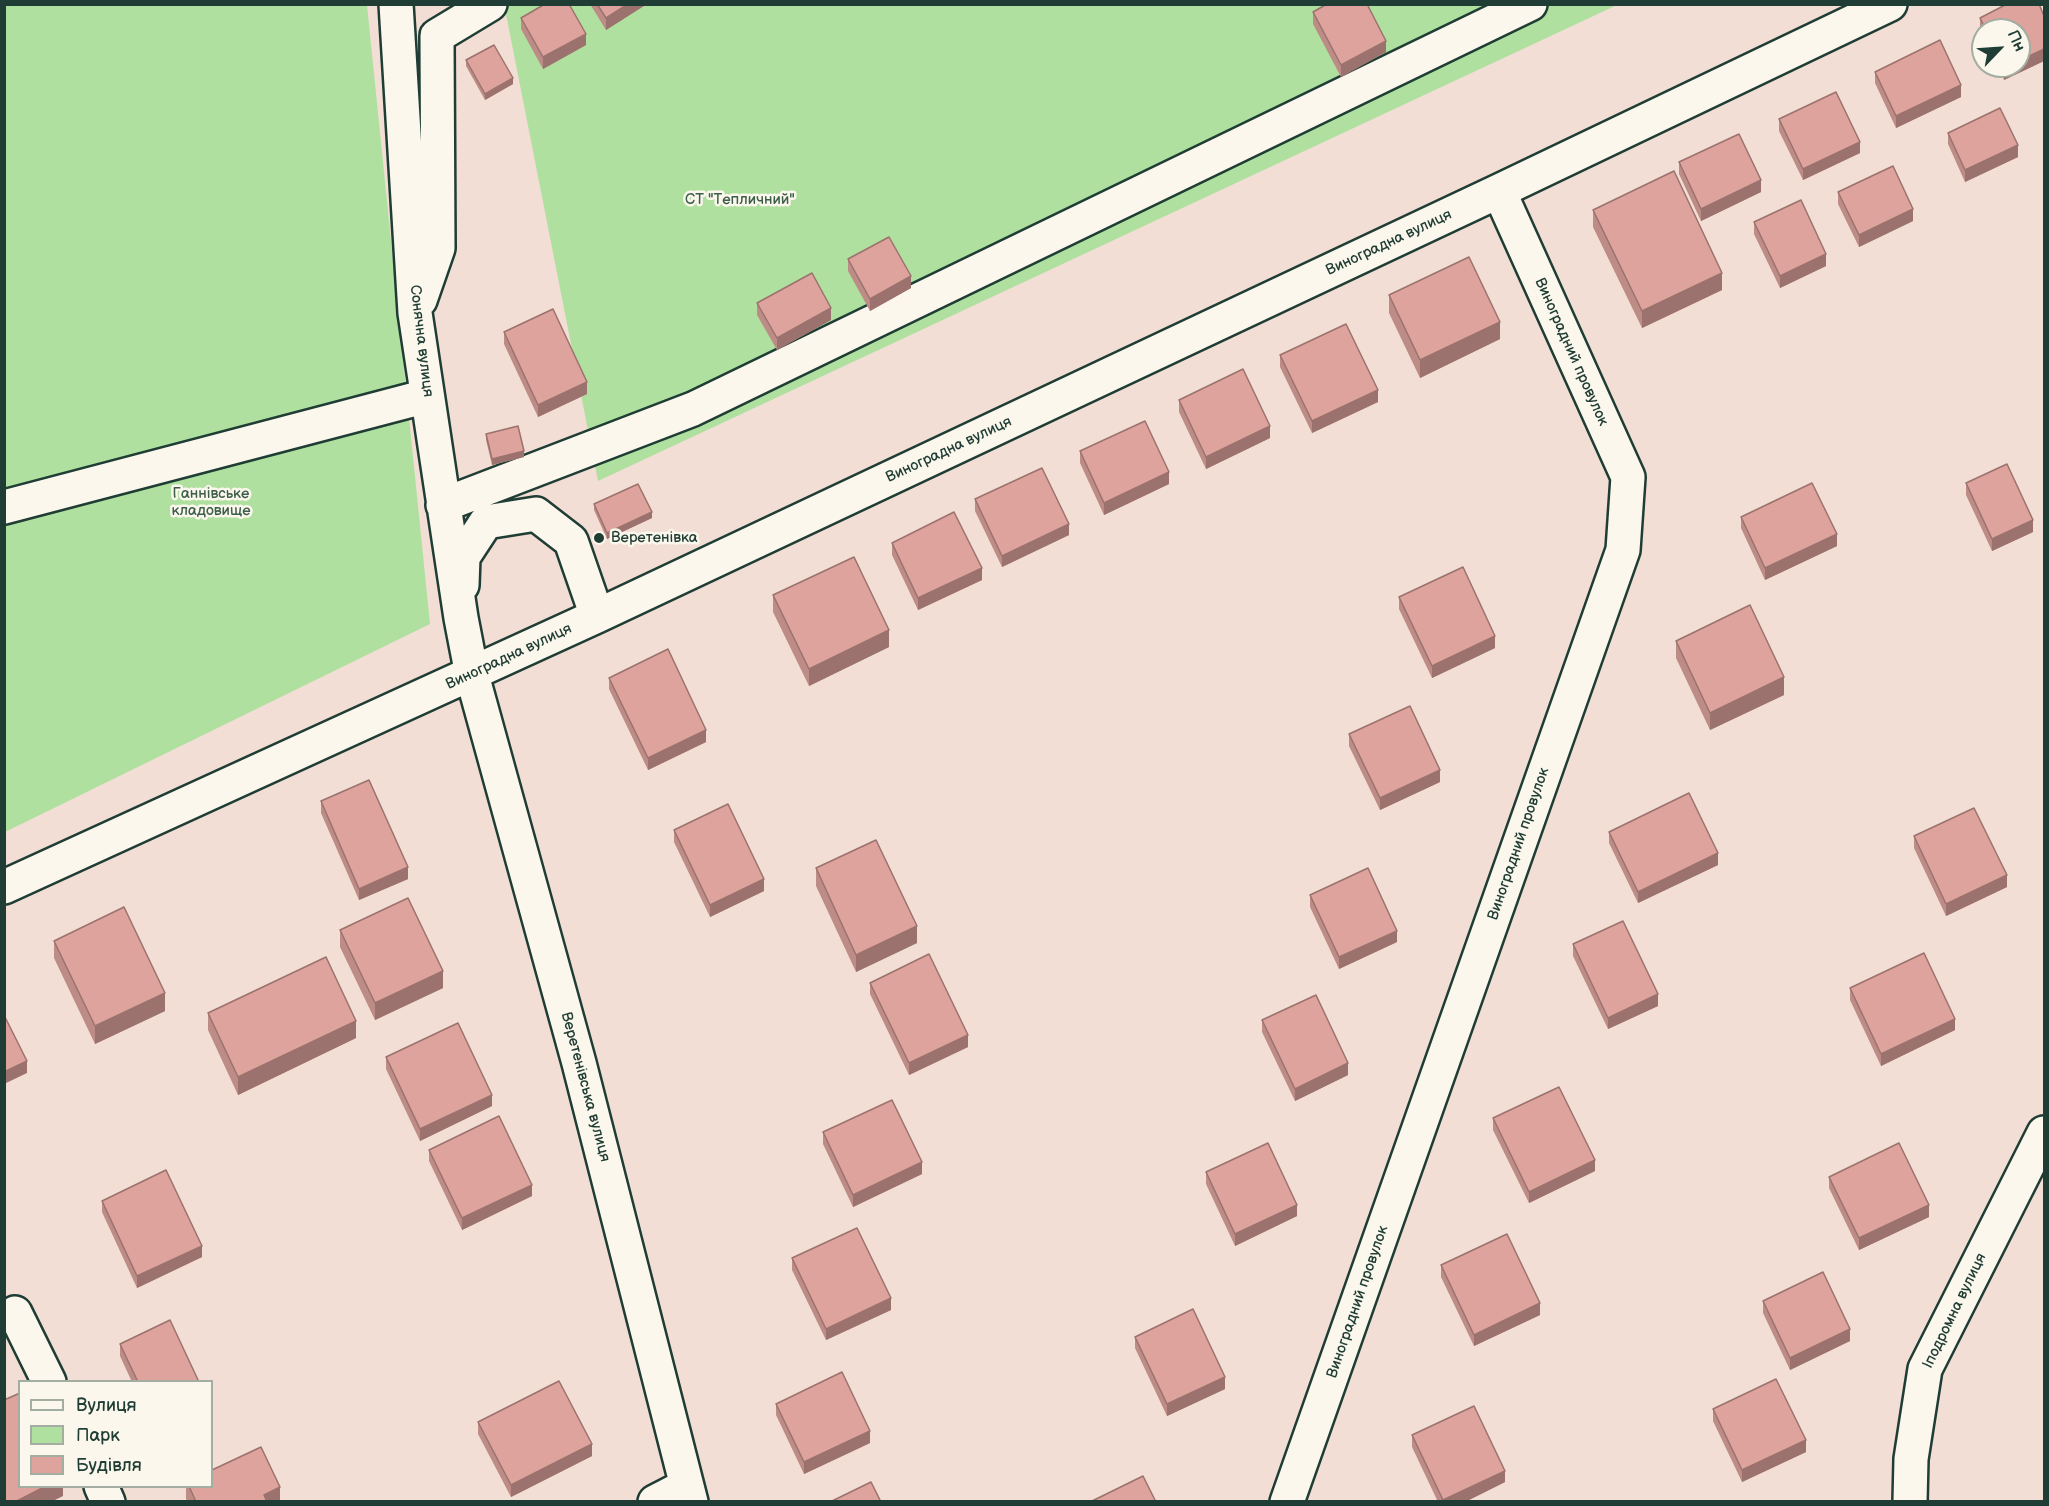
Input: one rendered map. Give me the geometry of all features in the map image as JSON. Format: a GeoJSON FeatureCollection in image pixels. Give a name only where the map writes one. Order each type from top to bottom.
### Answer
{"type":"FeatureCollection","features":[{"type":"Feature","properties":{"kind":"street","name":"Сонячна вулиця"},"geometry":{"type":"LineString","coordinates":[[396,4],[415,313],[443,505],[472,675]]}},
{"type":"Feature","properties":{"kind":"street"},"geometry":{"type":"LineString","coordinates":[[415,313],[438,248],[437,36],[490,4]]}},
{"type":"Feature","properties":{"kind":"street"},"geometry":{"type":"LineString","coordinates":[[443,505],[693,409],[1530,4]]}},
{"type":"Feature","properties":{"kind":"street","name":"Виноградна вулиця"},"geometry":{"type":"LineString","coordinates":[[4,887],[347,729],[472,675],[1890,4]]}},
{"type":"Feature","properties":{"kind":"street","name":"Виноградний провулок"},"geometry":{"type":"LineString","coordinates":[[1287,1502],[1623,550],[1628,477],[1499,191]]}},
{"type":"Feature","properties":{"kind":"street"},"geometry":{"type":"LineString","coordinates":[[4,507],[428,396]]}},
{"type":"Feature","properties":{"kind":"street"},"geometry":{"type":"LineString","coordinates":[[461,618],[463,556],[486,522],[536,514],[571,542],[597,616]]}},
{"type":"Feature","properties":{"kind":"street","name":"Веретенівська вулиця"},"geometry":{"type":"LineString","coordinates":[[472,675],[579,1063],[688,1494]]}},
{"type":"Feature","properties":{"kind":"street","name":"Іподромна вулиця"},"geometry":{"type":"LineString","coordinates":[[1910,1502],[1911,1459],[1925,1370],[2044,1133]]}},
{"type":"Feature","properties":{"kind":"street"},"geometry":{"type":"LineString","coordinates":[[15,1312],[48,1380]]}},
{"type":"Feature","properties":{"kind":"street"},"geometry":{"type":"LineString","coordinates":[[102,1488],[108,1502]]}},
{"type":"Feature","properties":{"kind":"street"},"geometry":{"type":"LineString","coordinates":[[655,1502],[688,1494]]}},
{"type":"Feature","properties":{"kind":"green space","name":"СТ \"Тепличний\""},"geometry":{"type":"Polygon","coordinates":[[[504,4],[1617,5],[598,481],[504,4]]]}},
{"type":"Feature","properties":{"kind":"green space","name":"Ганнівське кладовище"},"geometry":{"type":"Polygon","coordinates":[[[5,5],[367,5],[430,624],[5,832],[5,5]]]}},
{"type":"Feature","properties":{"kind":"building"},"geometry":{"type":"Polygon","coordinates":[[[545,4],[569,4],[586,34],[543,57],[521,18],[545,4]]]}},
{"type":"Feature","properties":{"kind":"building"},"geometry":{"type":"Polygon","coordinates":[[[597,4],[628,4],[606,18],[597,4]]]}},
{"type":"Feature","properties":{"kind":"building"},"geometry":{"type":"Polygon","coordinates":[[[1327,4],[1367,4],[1386,41],[1341,65],[1313,12],[1327,4]]]}},
{"type":"Feature","properties":{"kind":"building"},"geometry":{"type":"Polygon","coordinates":[[[2007,4],[2039,4],[2044,16],[2044,49],[2031,55],[2031,18],[1980,18],[2007,4]]]}},
{"type":"Feature","properties":{"kind":"building"},"geometry":{"type":"Polygon","coordinates":[[[1940,40],[1961,85],[1896,116],[1875,72],[1940,40]]]}},
{"type":"Feature","properties":{"kind":"building"},"geometry":{"type":"Polygon","coordinates":[[[494,45],[513,78],[485,94],[466,60],[494,45]]]}},
{"type":"Feature","properties":{"kind":"building"},"geometry":{"type":"Polygon","coordinates":[[[1836,92],[1860,142],[1803,169],[1779,119],[1836,92]]]}},
{"type":"Feature","properties":{"kind":"building"},"geometry":{"type":"Polygon","coordinates":[[[2000,108],[2018,145],[1965,170],[1948,133],[2000,108]]]}},
{"type":"Feature","properties":{"kind":"building"},"geometry":{"type":"Polygon","coordinates":[[[1739,134],[1761,180],[1701,209],[1679,162],[1739,134]]]}},
{"type":"Feature","properties":{"kind":"building"},"geometry":{"type":"Polygon","coordinates":[[[1893,166],[1913,209],[1859,235],[1838,192],[1893,166]]]}},
{"type":"Feature","properties":{"kind":"building"},"geometry":{"type":"Polygon","coordinates":[[[1674,171],[1722,273],[1642,311],[1593,210],[1674,171]]]}},
{"type":"Feature","properties":{"kind":"building"},"geometry":{"type":"Polygon","coordinates":[[[1801,200],[1826,254],[1780,276],[1754,222],[1801,200]]]}},
{"type":"Feature","properties":{"kind":"building"},"geometry":{"type":"Polygon","coordinates":[[[889,237],[911,276],[870,299],[848,259],[889,237]]]}},
{"type":"Feature","properties":{"kind":"building"},"geometry":{"type":"Polygon","coordinates":[[[1469,257],[1500,322],[1420,360],[1389,295],[1469,257]]]}},
{"type":"Feature","properties":{"kind":"building"},"geometry":{"type":"Polygon","coordinates":[[[812,273],[831,308],[777,338],[757,303],[812,273]]]}},
{"type":"Feature","properties":{"kind":"building"},"geometry":{"type":"Polygon","coordinates":[[[553,309],[587,382],[538,405],[504,332],[553,309]]]}},
{"type":"Feature","properties":{"kind":"building"},"geometry":{"type":"Polygon","coordinates":[[[1346,324],[1378,390],[1312,421],[1280,355],[1346,324]]]}},
{"type":"Feature","properties":{"kind":"building"},"geometry":{"type":"Polygon","coordinates":[[[1243,369],[1270,426],[1206,457],[1179,400],[1243,369]]]}},
{"type":"Feature","properties":{"kind":"building"},"geometry":{"type":"Polygon","coordinates":[[[1145,421],[1169,472],[1104,503],[1080,451],[1145,421]]]}},
{"type":"Feature","properties":{"kind":"building"},"geometry":{"type":"Polygon","coordinates":[[[518,426],[524,451],[492,459],[486,434],[518,426]]]}},
{"type":"Feature","properties":{"kind":"building"},"geometry":{"type":"Polygon","coordinates":[[[2007,464],[2033,520],[1992,539],[1966,483],[2007,464]]]}},
{"type":"Feature","properties":{"kind":"building"},"geometry":{"type":"Polygon","coordinates":[[[1042,468],[1069,524],[1002,556],[975,499],[1042,468]]]}},
{"type":"Feature","properties":{"kind":"building"},"geometry":{"type":"Polygon","coordinates":[[[1812,483],[1837,534],[1765,568],[1741,517],[1812,483]]]}},
{"type":"Feature","properties":{"kind":"building"},"geometry":{"type":"Polygon","coordinates":[[[638,484],[652,512],[607,533],[594,504],[638,484]]]}},
{"type":"Feature","properties":{"kind":"building"},"geometry":{"type":"Polygon","coordinates":[[[954,512],[982,568],[918,598],[892,543],[954,512]]]}},
{"type":"Feature","properties":{"kind":"building"},"geometry":{"type":"Polygon","coordinates":[[[854,557],[889,630],[809,669],[773,595],[854,557]]]}},
{"type":"Feature","properties":{"kind":"building"},"geometry":{"type":"Polygon","coordinates":[[[1463,567],[1495,636],[1432,666],[1399,597],[1463,567]]]}},
{"type":"Feature","properties":{"kind":"building"},"geometry":{"type":"Polygon","coordinates":[[[1750,605],[1784,677],[1710,713],[1676,641],[1750,605]]]}},
{"type":"Feature","properties":{"kind":"building"},"geometry":{"type":"Polygon","coordinates":[[[668,649],[706,730],[648,758],[609,678],[668,649]]]}},
{"type":"Feature","properties":{"kind":"building"},"geometry":{"type":"Polygon","coordinates":[[[1410,706],[1440,770],[1380,798],[1349,734],[1410,706]]]}},
{"type":"Feature","properties":{"kind":"building"},"geometry":{"type":"Polygon","coordinates":[[[369,780],[408,867],[359,889],[321,801],[369,780]]]}},
{"type":"Feature","properties":{"kind":"building"},"geometry":{"type":"Polygon","coordinates":[[[1689,793],[1718,853],[1638,892],[1609,832],[1689,793]]]}},
{"type":"Feature","properties":{"kind":"building"},"geometry":{"type":"Polygon","coordinates":[[[728,804],[764,879],[710,905],[674,830],[728,804]]]}},
{"type":"Feature","properties":{"kind":"building"},"geometry":{"type":"Polygon","coordinates":[[[1974,808],[2007,875],[1946,904],[1914,836],[1974,808]]]}},
{"type":"Feature","properties":{"kind":"building"},"geometry":{"type":"Polygon","coordinates":[[[876,840],[917,926],[856,955],[816,868],[876,840]]]}},
{"type":"Feature","properties":{"kind":"building"},"geometry":{"type":"Polygon","coordinates":[[[1368,868],[1397,931],[1339,957],[1310,895],[1368,868]]]}},
{"type":"Feature","properties":{"kind":"building"},"geometry":{"type":"Polygon","coordinates":[[[408,898],[443,971],[375,1003],[340,930],[408,898]]]}},
{"type":"Feature","properties":{"kind":"building"},"geometry":{"type":"Polygon","coordinates":[[[124,907],[165,993],[95,1026],[54,941],[124,907]]]}},
{"type":"Feature","properties":{"kind":"building"},"geometry":{"type":"Polygon","coordinates":[[[1623,921],[1658,994],[1608,1018],[1573,944],[1623,921]]]}},
{"type":"Feature","properties":{"kind":"building"},"geometry":{"type":"Polygon","coordinates":[[[1924,953],[1955,1019],[1881,1054],[1850,988],[1924,953]]]}},
{"type":"Feature","properties":{"kind":"building"},"geometry":{"type":"Polygon","coordinates":[[[929,954],[968,1035],[909,1063],[870,983],[929,954]]]}},
{"type":"Feature","properties":{"kind":"building"},"geometry":{"type":"Polygon","coordinates":[[[326,957],[356,1021],[238,1077],[208,1013],[326,957]]]}},
{"type":"Feature","properties":{"kind":"building"},"geometry":{"type":"Polygon","coordinates":[[[1316,995],[1348,1063],[1295,1089],[1262,1020],[1316,995]]]}},
{"type":"Feature","properties":{"kind":"building"},"geometry":{"type":"Polygon","coordinates":[[[4,1015],[27,1061],[4,1072],[4,1015]]]}},
{"type":"Feature","properties":{"kind":"building"},"geometry":{"type":"Polygon","coordinates":[[[458,1023],[492,1095],[420,1129],[386,1057],[458,1023]]]}},
{"type":"Feature","properties":{"kind":"building"},"geometry":{"type":"Polygon","coordinates":[[[1559,1087],[1595,1160],[1529,1192],[1493,1118],[1559,1087]]]}},
{"type":"Feature","properties":{"kind":"building"},"geometry":{"type":"Polygon","coordinates":[[[892,1100],[922,1162],[853,1195],[823,1132],[892,1100]]]}},
{"type":"Feature","properties":{"kind":"building"},"geometry":{"type":"Polygon","coordinates":[[[499,1116],[532,1185],[462,1218],[429,1150],[499,1116]]]}},
{"type":"Feature","properties":{"kind":"building"},"geometry":{"type":"Polygon","coordinates":[[[1268,1143],[1297,1205],[1235,1234],[1206,1172],[1268,1143]]]}},
{"type":"Feature","properties":{"kind":"building"},"geometry":{"type":"Polygon","coordinates":[[[1899,1143],[1929,1205],[1859,1238],[1829,1177],[1899,1143]]]}},
{"type":"Feature","properties":{"kind":"building"},"geometry":{"type":"Polygon","coordinates":[[[166,1170],[202,1246],[137,1276],[102,1201],[166,1170]]]}},
{"type":"Feature","properties":{"kind":"building"},"geometry":{"type":"Polygon","coordinates":[[[857,1228],[891,1298],[826,1329],[792,1258],[857,1228]]]}},
{"type":"Feature","properties":{"kind":"building"},"geometry":{"type":"Polygon","coordinates":[[[1507,1234],[1540,1303],[1474,1335],[1441,1265],[1507,1234]]]}},
{"type":"Feature","properties":{"kind":"building"},"geometry":{"type":"Polygon","coordinates":[[[1823,1272],[1850,1329],[1790,1358],[1763,1301],[1823,1272]]]}},
{"type":"Feature","properties":{"kind":"building"},"geometry":{"type":"Polygon","coordinates":[[[1193,1309],[1225,1377],[1167,1404],[1135,1337],[1193,1309]]]}},
{"type":"Feature","properties":{"kind":"building"},"geometry":{"type":"Polygon","coordinates":[[[170,1320],[198,1380],[137,1380],[120,1344],[170,1320]]]}},
{"type":"Feature","properties":{"kind":"building"},"geometry":{"type":"Polygon","coordinates":[[[842,1372],[870,1431],[804,1462],[776,1404],[842,1372]]]}},
{"type":"Feature","properties":{"kind":"building"},"geometry":{"type":"Polygon","coordinates":[[[1776,1379],[1806,1440],[1742,1470],[1713,1409],[1776,1379]]]}},
{"type":"Feature","properties":{"kind":"building"},"geometry":{"type":"Polygon","coordinates":[[[559,1381],[592,1444],[511,1485],[478,1422],[559,1381]]]}},
{"type":"Feature","properties":{"kind":"building"},"geometry":{"type":"Polygon","coordinates":[[[18,1394],[18,1488],[42,1488],[15,1502],[4,1502],[4,1400],[18,1394]]]}},
{"type":"Feature","properties":{"kind":"building"},"geometry":{"type":"Polygon","coordinates":[[[1474,1406],[1505,1471],[1443,1500],[1412,1435],[1474,1406]]]}},
{"type":"Feature","properties":{"kind":"building"},"geometry":{"type":"Polygon","coordinates":[[[261,1447],[280,1487],[264,1495],[267,1502],[196,1502],[190,1488],[213,1488],[213,1470],[261,1447]]]}},
{"type":"Feature","properties":{"kind":"building"},"geometry":{"type":"Polygon","coordinates":[[[1143,1476],[1156,1502],[1090,1502],[1143,1476]]]}},
{"type":"Feature","properties":{"kind":"building"},"geometry":{"type":"Polygon","coordinates":[[[871,1482],[881,1502],[830,1502],[871,1482]]]}},
{"type":"Feature","properties":{"kind":"place","name":"Веретенівка"},"geometry":{"type":"Point","coordinates":[599,538]}}]}
